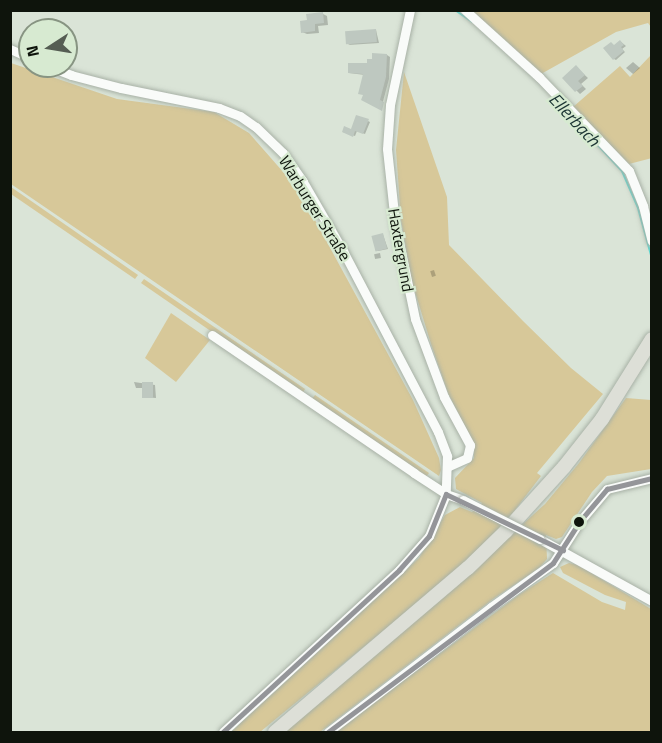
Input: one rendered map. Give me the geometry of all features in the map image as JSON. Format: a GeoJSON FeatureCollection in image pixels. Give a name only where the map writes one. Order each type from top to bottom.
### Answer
{"type":"FeatureCollection","features":[{"type":"Feature","properties":{"kind":"main road"},"geometry":{"type":"LineString","coordinates":[[275,732],[468,568],[564,467],[602,419],[651,339]]}},
{"type":"Feature","properties":{"kind":"street","name":"Haxtergrund"},"geometry":{"type":"LineString","coordinates":[[410,10],[390,105],[387,149],[398,243],[415,319],[444,397],[470,445],[467,458],[449,466]]}},
{"type":"Feature","properties":{"kind":"street"},"geometry":{"type":"LineString","coordinates":[[465,10],[539,77],[629,171],[643,206],[651,241]]}},
{"type":"Feature","properties":{"kind":"street","name":"Warburger Straße"},"geometry":{"type":"LineString","coordinates":[[78,77],[219,108],[240,116],[256,127],[283,153],[303,182],[343,251],[438,432],[449,466],[446,494],[429,536],[399,570],[223,732]]}},
{"type":"Feature","properties":{"kind":"street"},"geometry":{"type":"LineString","coordinates":[[212,335],[446,494],[463,500],[563,550],[651,601]]}},
{"type":"Feature","properties":{"kind":"street"},"geometry":{"type":"LineString","coordinates":[[328,732],[491,607],[554,563],[580,521],[607,489],[651,478]]}},
{"type":"Feature","properties":{"kind":"shaded area"},"geometry":{"type":"Polygon","coordinates":[[[471,11],[651,11],[651,27],[648,23],[616,32],[541,74],[471,11]]]}},
{"type":"Feature","properties":{"kind":"shaded area"},"geometry":{"type":"Polygon","coordinates":[[[651,55],[652,158],[629,164],[573,107],[620,66],[630,77],[651,55]]]}},
{"type":"Feature","properties":{"kind":"shaded area"},"geometry":{"type":"Polygon","coordinates":[[[11,63],[18,65],[18,78],[55,78],[117,99],[214,112],[249,133],[298,189],[413,400],[439,458],[441,470],[439,476],[11,184],[11,63]]]}},
{"type":"Feature","properties":{"kind":"shaded area"},"geometry":{"type":"Polygon","coordinates":[[[404,72],[447,197],[449,245],[571,368],[603,394],[537,473],[541,476],[502,527],[465,564],[260,732],[231,732],[419,558],[445,515],[460,507],[472,512],[482,503],[456,489],[455,478],[474,458],[474,445],[448,393],[412,282],[401,220],[396,150],[404,72]]]}},
{"type":"Feature","properties":{"kind":"shaded area"},"geometry":{"type":"Polygon","coordinates":[[[11,187],[138,275],[135,279],[11,194],[11,187]]]}},
{"type":"Feature","properties":{"kind":"shaded area"},"geometry":{"type":"Polygon","coordinates":[[[144,279],[305,389],[302,394],[141,283],[144,279]]]}},
{"type":"Feature","properties":{"kind":"shaded area"},"geometry":{"type":"Polygon","coordinates":[[[171,313],[210,340],[176,382],[145,358],[171,313]]]}},
{"type":"Feature","properties":{"kind":"shaded area"},"geometry":{"type":"Polygon","coordinates":[[[315,395],[429,473],[426,477],[311,400],[315,395]]]}},
{"type":"Feature","properties":{"kind":"shaded area"},"geometry":{"type":"Polygon","coordinates":[[[626,398],[651,400],[651,469],[607,476],[592,492],[562,537],[556,539],[546,535],[547,559],[539,568],[493,599],[320,732],[284,732],[545,504],[579,463],[626,398]]]}},
{"type":"Feature","properties":{"kind":"shaded area"},"geometry":{"type":"Polygon","coordinates":[[[569,563],[578,565],[651,609],[651,732],[335,732],[520,594],[553,573],[602,602],[625,610],[626,602],[605,595],[563,573],[560,567],[569,563]]]}},
{"type":"Feature","properties":{"kind":"building"},"geometry":{"type":"Polygon","coordinates":[[[323,12],[324,23],[315,24],[315,31],[301,33],[300,21],[307,20],[306,14],[323,12]]]}},
{"type":"Feature","properties":{"kind":"building"},"geometry":{"type":"Polygon","coordinates":[[[376,29],[377,42],[346,44],[345,31],[376,29]]]}},
{"type":"Feature","properties":{"kind":"building"},"geometry":{"type":"Polygon","coordinates":[[[620,40],[624,45],[621,47],[624,51],[613,60],[603,48],[611,42],[614,45],[620,40]]]}},
{"type":"Feature","properties":{"kind":"building"},"geometry":{"type":"Polygon","coordinates":[[[372,53],[387,54],[386,77],[380,100],[384,102],[382,111],[361,100],[363,95],[358,94],[363,74],[348,73],[348,63],[367,63],[367,59],[372,59],[372,53]]]}},
{"type":"Feature","properties":{"kind":"building"},"geometry":{"type":"Polygon","coordinates":[[[576,65],[585,75],[578,81],[583,86],[575,92],[562,78],[576,65]]]}},
{"type":"Feature","properties":{"kind":"building"},"geometry":{"type":"Polygon","coordinates":[[[356,115],[369,119],[363,134],[355,131],[353,137],[342,132],[344,126],[351,129],[356,115]]]}},
{"type":"Feature","properties":{"kind":"building"},"geometry":{"type":"Polygon","coordinates":[[[383,233],[387,248],[376,252],[371,236],[383,233]]]}},
{"type":"Feature","properties":{"kind":"building"},"geometry":{"type":"Polygon","coordinates":[[[142,382],[153,382],[153,398],[142,398],[142,382]]]}},
{"type":"Feature","properties":{"kind":"waterway","name":"Ellerbach"},"geometry":{"type":"LineString","coordinates":[[455,10],[472,22]]}},
{"type":"Feature","properties":{"kind":"waterway","name":"Ellerbach"},"geometry":{"type":"LineString","coordinates":[[582,128],[622,171],[638,208],[652,259]]}},
{"type":"Feature","properties":{"kind":"transit line"},"geometry":{"type":"LineString","coordinates":[[328,732],[553,563],[580,521],[607,489],[652,478]]}},
{"type":"Feature","properties":{"kind":"transit line"},"geometry":{"type":"LineString","coordinates":[[223,732],[399,570],[429,536],[446,494],[563,550]]}}]}
